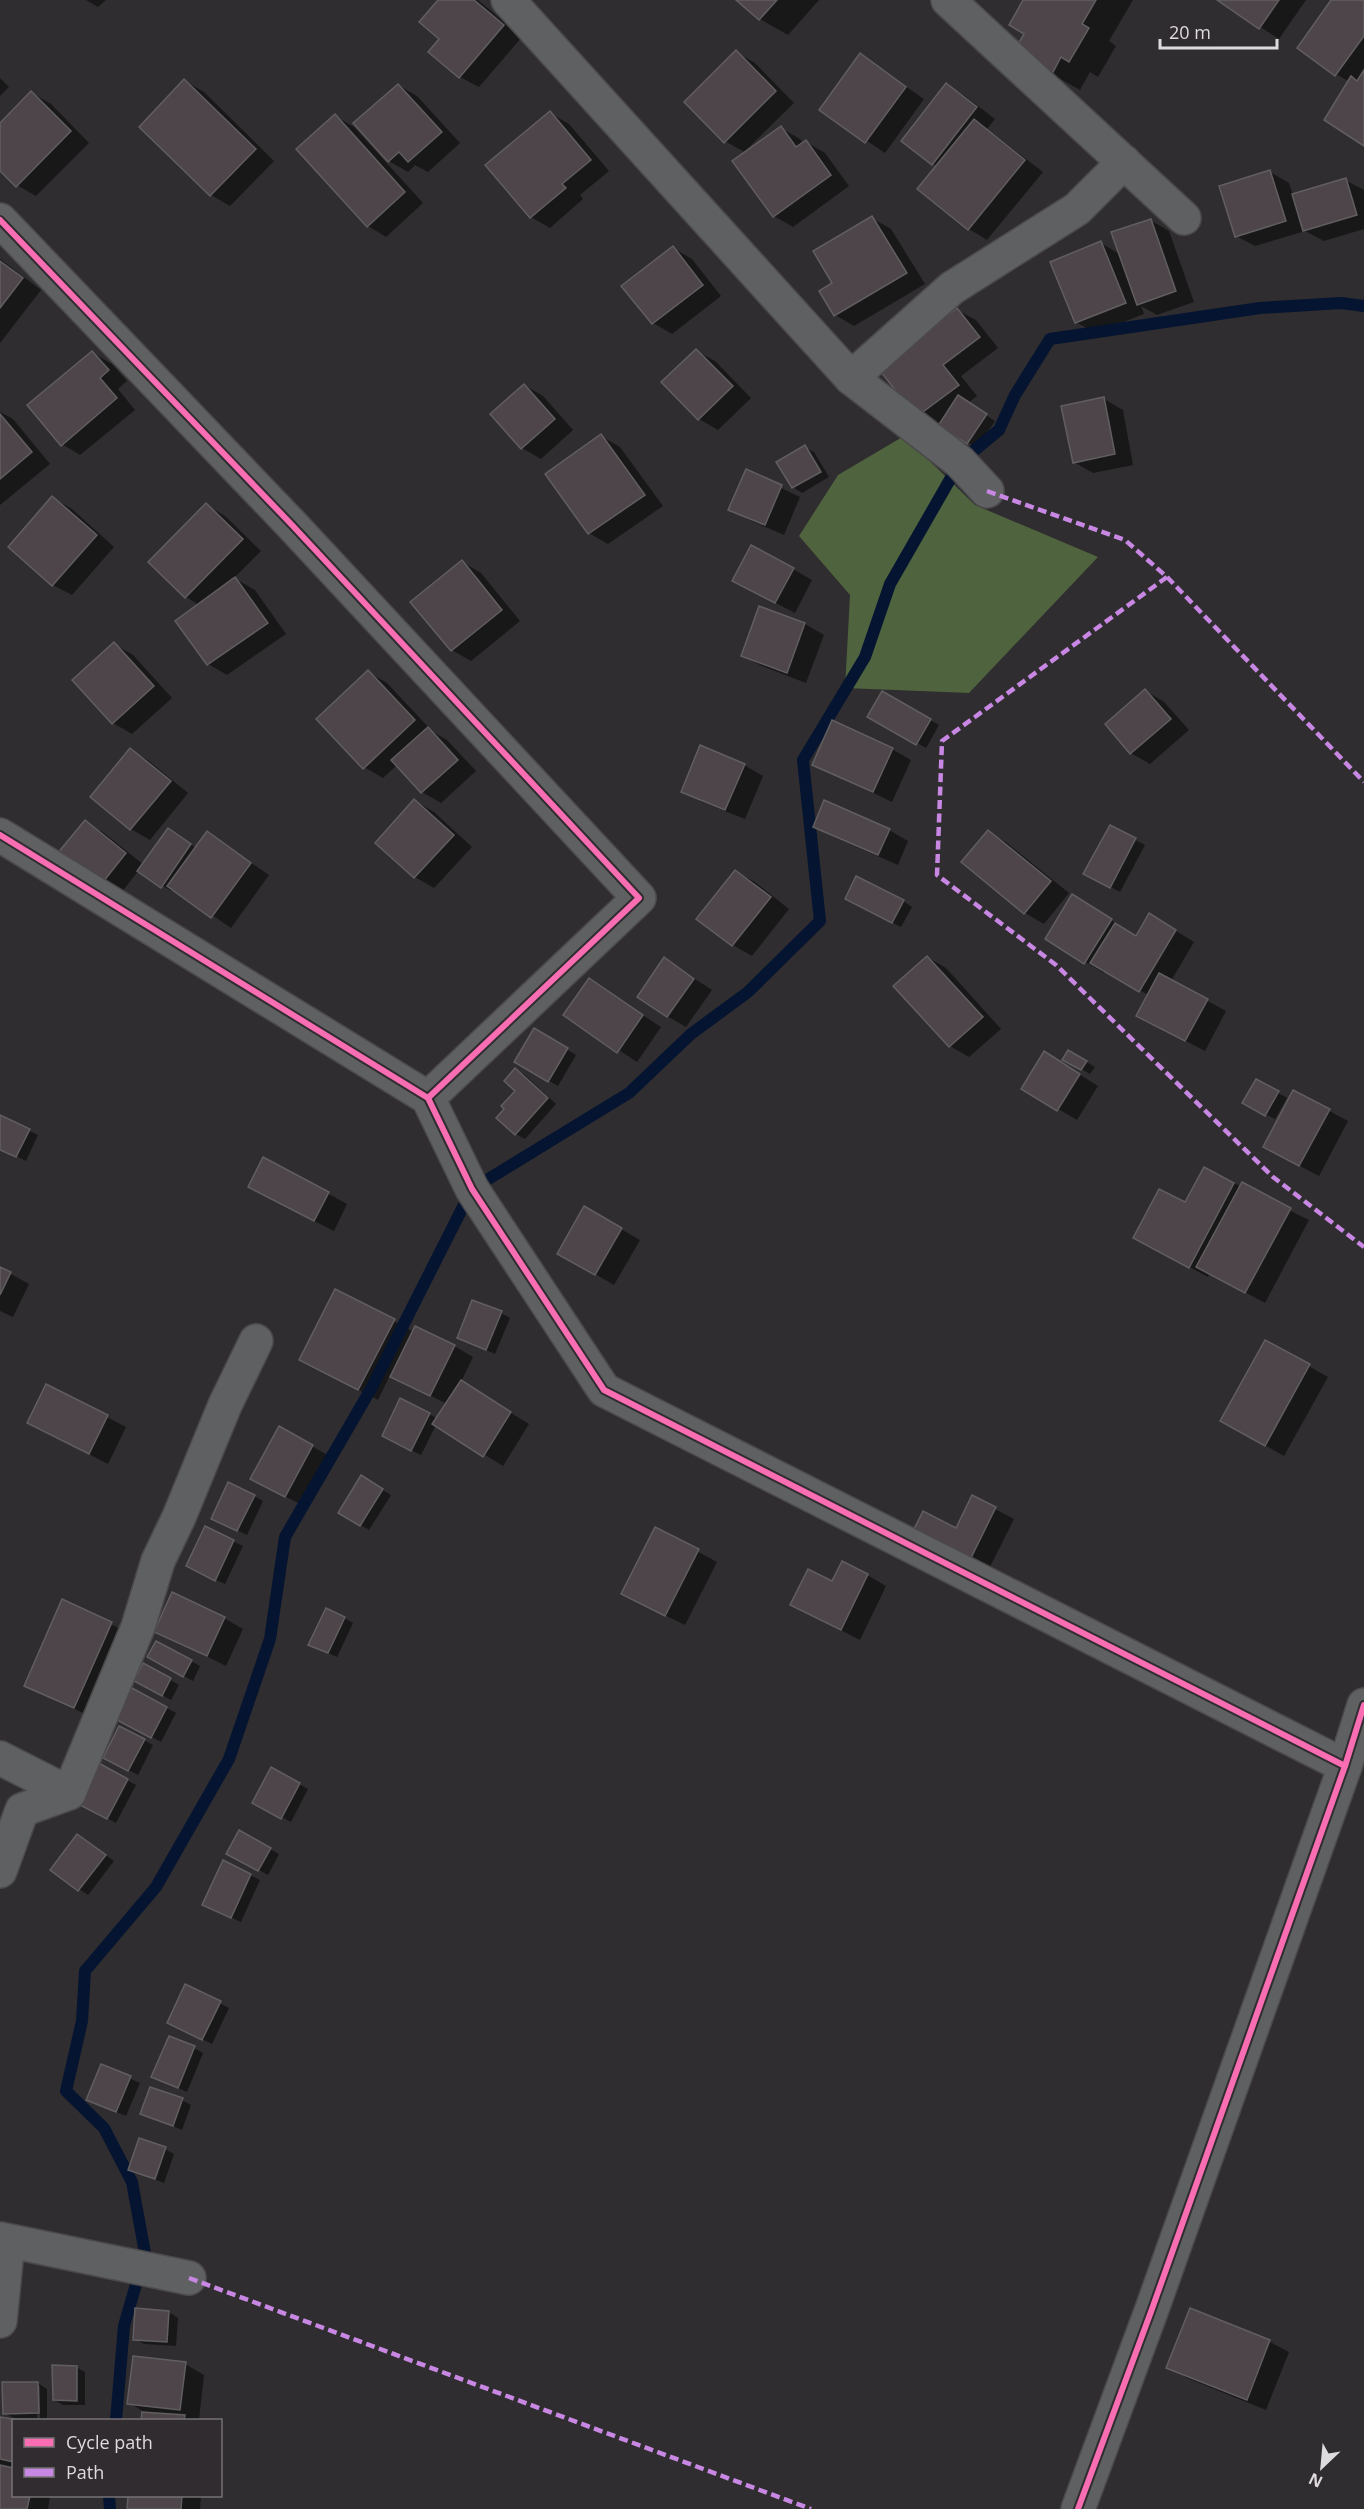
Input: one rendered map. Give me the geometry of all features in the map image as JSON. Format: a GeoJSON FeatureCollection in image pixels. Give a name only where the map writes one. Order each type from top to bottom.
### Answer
{"type":"FeatureCollection","features":[{"type":"Feature","properties":{"kind":"street"},"geometry":{"type":"LineString","coordinates":[[508,0],[850,378],[960,462],[987,491]]}},
{"type":"Feature","properties":{"kind":"street"},"geometry":{"type":"LineString","coordinates":[[948,0],[1184,218]]}},
{"type":"Feature","properties":{"kind":"street"},"geometry":{"type":"LineString","coordinates":[[850,378],[952,288],[1077,209],[1124,162]]}},
{"type":"Feature","properties":{"kind":"street"},"geometry":{"type":"LineString","coordinates":[[0,220],[292,525],[639,898],[428,1098]]}},
{"type":"Feature","properties":{"kind":"street"},"geometry":{"type":"LineString","coordinates":[[0,835],[428,1098],[472,1189],[604,1390],[1345,1766]]}},
{"type":"Feature","properties":{"kind":"street"},"geometry":{"type":"LineString","coordinates":[[0,1871],[22,1810],[69,1794],[134,1638],[158,1561],[225,1405],[256,1341]]}},
{"type":"Feature","properties":{"kind":"street"},"geometry":{"type":"LineString","coordinates":[[1078,2509],[1152,2309],[1345,1766],[1364,1705]]}},
{"type":"Feature","properties":{"kind":"street"},"geometry":{"type":"LineString","coordinates":[[0,1758],[69,1794]]}},
{"type":"Feature","properties":{"kind":"street"},"geometry":{"type":"LineString","coordinates":[[0,2321],[4,2240],[189,2278]]}},
{"type":"Feature","properties":{"kind":"green space"},"geometry":{"type":"Polygon","coordinates":[[[904,436],[975,505],[1098,557],[969,693],[845,688],[850,595],[799,536],[838,475],[904,436]]]}},
{"type":"Feature","properties":{"kind":"building"},"geometry":{"type":"Polygon","coordinates":[[[438,0],[474,0],[504,25],[459,78],[428,52],[439,39],[419,22],[438,0]]]}},
{"type":"Feature","properties":{"kind":"building"},"geometry":{"type":"Polygon","coordinates":[[[736,0],[777,0],[759,20],[736,0]]]}},
{"type":"Feature","properties":{"kind":"building"},"geometry":{"type":"Polygon","coordinates":[[[1023,0],[1096,0],[1082,24],[1089,28],[1069,62],[1061,57],[1051,76],[1013,53],[1024,34],[1009,25],[1023,0]]]}},
{"type":"Feature","properties":{"kind":"building"},"geometry":{"type":"Polygon","coordinates":[[[1217,0],[1279,0],[1259,29],[1217,0]]]}},
{"type":"Feature","properties":{"kind":"building"},"geometry":{"type":"Polygon","coordinates":[[[1331,0],[1364,0],[1364,36],[1335,76],[1297,48],[1331,0]]]}},
{"type":"Feature","properties":{"kind":"building"},"geometry":{"type":"Polygon","coordinates":[[[736,50],[776,91],[724,143],[684,102],[736,50]]]}},
{"type":"Feature","properties":{"kind":"building"},"geometry":{"type":"Polygon","coordinates":[[[860,53],[906,87],[865,143],[819,110],[860,53]]]}},
{"type":"Feature","properties":{"kind":"building"},"geometry":{"type":"Polygon","coordinates":[[[1364,70],[1364,146],[1324,120],[1351,76],[1357,81],[1364,70]]]}},
{"type":"Feature","properties":{"kind":"building"},"geometry":{"type":"Polygon","coordinates":[[[184,79],[256,149],[210,196],[139,127],[184,79]]]}},
{"type":"Feature","properties":{"kind":"building"},"geometry":{"type":"Polygon","coordinates":[[[946,83],[977,107],[932,165],[901,141],[946,83]]]}},
{"type":"Feature","properties":{"kind":"building"},"geometry":{"type":"Polygon","coordinates":[[[398,84],[442,132],[408,162],[399,152],[388,162],[353,123],[398,84]]]}},
{"type":"Feature","properties":{"kind":"building"},"geometry":{"type":"Polygon","coordinates":[[[31,91],[71,131],[16,187],[0,171],[0,123],[31,91]]]}},
{"type":"Feature","properties":{"kind":"building"},"geometry":{"type":"Polygon","coordinates":[[[550,111],[591,160],[562,184],[566,188],[530,218],[485,165],[550,111]]]}},
{"type":"Feature","properties":{"kind":"building"},"geometry":{"type":"Polygon","coordinates":[[[335,114],[405,192],[367,227],[296,149],[335,114]]]}},
{"type":"Feature","properties":{"kind":"building"},"geometry":{"type":"Polygon","coordinates":[[[974,119],[1025,160],[968,230],[917,189],[974,119]]]}},
{"type":"Feature","properties":{"kind":"building"},"geometry":{"type":"Polygon","coordinates":[[[781,126],[796,147],[806,140],[831,175],[773,217],[732,161],[781,126]]]}},
{"type":"Feature","properties":{"kind":"building"},"geometry":{"type":"Polygon","coordinates":[[[1270,170],[1286,221],[1235,237],[1219,186],[1270,170]]]}},
{"type":"Feature","properties":{"kind":"building"},"geometry":{"type":"Polygon","coordinates":[[[1346,178],[1357,215],[1303,231],[1292,194],[1346,178]]]}},
{"type":"Feature","properties":{"kind":"building"},"geometry":{"type":"Polygon","coordinates":[[[872,216],[907,273],[834,316],[819,291],[832,283],[813,251],[872,216]]]}},
{"type":"Feature","properties":{"kind":"building"},"geometry":{"type":"Polygon","coordinates":[[[1151,219],[1176,291],[1137,305],[1111,232],[1151,219]]]}},
{"type":"Feature","properties":{"kind":"building"},"geometry":{"type":"Polygon","coordinates":[[[1101,241],[1126,303],[1075,323],[1050,262],[1101,241]]]}},
{"type":"Feature","properties":{"kind":"building"},"geometry":{"type":"Polygon","coordinates":[[[673,246],[703,285],[652,324],[621,286],[673,246]]]}},
{"type":"Feature","properties":{"kind":"building"},"geometry":{"type":"Polygon","coordinates":[[[0,261],[23,278],[0,308],[0,261]]]}},
{"type":"Feature","properties":{"kind":"building"},"geometry":{"type":"Polygon","coordinates":[[[957,308],[980,337],[943,365],[959,385],[916,417],[878,368],[957,308]]]}},
{"type":"Feature","properties":{"kind":"building"},"geometry":{"type":"Polygon","coordinates":[[[696,349],[733,386],[698,420],[661,382],[696,349]]]}},
{"type":"Feature","properties":{"kind":"building"},"geometry":{"type":"Polygon","coordinates":[[[92,351],[109,370],[100,378],[117,398],[61,446],[27,405],[92,351]]]}},
{"type":"Feature","properties":{"kind":"building"},"geometry":{"type":"Polygon","coordinates":[[[524,384],[555,419],[521,449],[490,414],[524,384]]]}},
{"type":"Feature","properties":{"kind":"building"},"geometry":{"type":"Polygon","coordinates":[[[958,395],[987,414],[967,444],[938,426],[958,395]]]}},
{"type":"Feature","properties":{"kind":"building"},"geometry":{"type":"Polygon","coordinates":[[[1104,397],[1115,454],[1073,463],[1061,406],[1104,397]]]}},
{"type":"Feature","properties":{"kind":"building"},"geometry":{"type":"Polygon","coordinates":[[[0,414],[32,452],[0,479],[0,414]]]}},
{"type":"Feature","properties":{"kind":"building"},"geometry":{"type":"Polygon","coordinates":[[[601,434],[645,495],[588,534],[545,474],[601,434]]]}},
{"type":"Feature","properties":{"kind":"building"},"geometry":{"type":"Polygon","coordinates":[[[805,445],[821,472],[792,488],[776,462],[805,445]]]}},
{"type":"Feature","properties":{"kind":"building"},"geometry":{"type":"Polygon","coordinates":[[[746,469],[782,485],[765,525],[728,510],[746,469]]]}},
{"type":"Feature","properties":{"kind":"building"},"geometry":{"type":"Polygon","coordinates":[[[52,496],[97,535],[52,586],[8,547],[52,496]]]}},
{"type":"Feature","properties":{"kind":"building"},"geometry":{"type":"Polygon","coordinates":[[[206,503],[243,539],[185,598],[148,562],[206,503]]]}},
{"type":"Feature","properties":{"kind":"building"},"geometry":{"type":"Polygon","coordinates":[[[751,545],[794,568],[775,603],[732,581],[751,545]]]}},
{"type":"Feature","properties":{"kind":"building"},"geometry":{"type":"Polygon","coordinates":[[[462,560],[502,610],[451,651],[410,602],[462,560]]]}},
{"type":"Feature","properties":{"kind":"building"},"geometry":{"type":"Polygon","coordinates":[[[235,577],[268,623],[207,665],[175,621],[235,577]]]}},
{"type":"Feature","properties":{"kind":"building"},"geometry":{"type":"Polygon","coordinates":[[[759,606],[805,623],[787,673],[741,656],[759,606]]]}},
{"type":"Feature","properties":{"kind":"building"},"geometry":{"type":"Polygon","coordinates":[[[114,642],[154,686],[112,724],[72,680],[114,642]]]}},
{"type":"Feature","properties":{"kind":"building"},"geometry":{"type":"Polygon","coordinates":[[[368,670],[415,720],[363,769],[316,719],[368,670]]]}},
{"type":"Feature","properties":{"kind":"building"},"geometry":{"type":"Polygon","coordinates":[[[1145,689],[1171,719],[1130,754],[1105,724],[1145,689]]]}},
{"type":"Feature","properties":{"kind":"building"},"geometry":{"type":"Polygon","coordinates":[[[882,691],[931,719],[916,745],[867,717],[882,691]]]}},
{"type":"Feature","properties":{"kind":"building"},"geometry":{"type":"Polygon","coordinates":[[[832,720],[893,748],[873,792],[812,765],[832,720]]]}},
{"type":"Feature","properties":{"kind":"building"},"geometry":{"type":"Polygon","coordinates":[[[428,727],[458,760],[421,793],[391,760],[428,727]]]}},
{"type":"Feature","properties":{"kind":"building"},"geometry":{"type":"Polygon","coordinates":[[[700,745],[745,764],[725,810],[681,792],[700,745]]]}},
{"type":"Feature","properties":{"kind":"building"},"geometry":{"type":"Polygon","coordinates":[[[130,748],[171,781],[130,830],[90,797],[130,748]]]}},
{"type":"Feature","properties":{"kind":"building"},"geometry":{"type":"Polygon","coordinates":[[[414,799],[454,835],[414,878],[375,843],[414,799]]]}},
{"type":"Feature","properties":{"kind":"building"},"geometry":{"type":"Polygon","coordinates":[[[824,800],[890,829],[878,855],[813,827],[824,800]]]}},
{"type":"Feature","properties":{"kind":"building"},"geometry":{"type":"Polygon","coordinates":[[[85,820],[126,853],[99,887],[57,854],[85,820]]]}},
{"type":"Feature","properties":{"kind":"building"},"geometry":{"type":"Polygon","coordinates":[[[1110,825],[1136,838],[1110,888],[1083,874],[1110,825]]]}},
{"type":"Feature","properties":{"kind":"building"},"geometry":{"type":"Polygon","coordinates":[[[168,828],[191,844],[161,888],[137,871],[168,828]]]}},
{"type":"Feature","properties":{"kind":"building"},"geometry":{"type":"Polygon","coordinates":[[[988,830],[1051,881],[1024,914],[961,862],[988,830]]]}},
{"type":"Feature","properties":{"kind":"building"},"geometry":{"type":"Polygon","coordinates":[[[207,831],[251,863],[211,918],[167,886],[207,831]]]}},
{"type":"Feature","properties":{"kind":"building"},"geometry":{"type":"Polygon","coordinates":[[[735,870],[771,897],[732,946],[696,919],[735,870]]]}},
{"type":"Feature","properties":{"kind":"building"},"geometry":{"type":"Polygon","coordinates":[[[856,876],[904,900],[892,923],[845,899],[856,876]]]}},
{"type":"Feature","properties":{"kind":"building"},"geometry":{"type":"Polygon","coordinates":[[[1072,894],[1112,919],[1084,964],[1045,939],[1072,894]]]}},
{"type":"Feature","properties":{"kind":"building"},"geometry":{"type":"Polygon","coordinates":[[[1149,913],[1176,930],[1139,992],[1090,963],[1115,923],[1136,936],[1149,913]]]}},
{"type":"Feature","properties":{"kind":"building"},"geometry":{"type":"Polygon","coordinates":[[[927,956],[983,1017],[949,1047],[893,986],[927,956]]]}},
{"type":"Feature","properties":{"kind":"building"},"geometry":{"type":"Polygon","coordinates":[[[664,957],[694,979],[667,1017],[637,997],[664,957]]]}},
{"type":"Feature","properties":{"kind":"building"},"geometry":{"type":"Polygon","coordinates":[[[1159,973],[1208,999],[1185,1041],[1136,1016],[1159,973]]]}},
{"type":"Feature","properties":{"kind":"building"},"geometry":{"type":"Polygon","coordinates":[[[589,978],[643,1015],[617,1053],[563,1015],[589,978]]]}},
{"type":"Feature","properties":{"kind":"building"},"geometry":{"type":"Polygon","coordinates":[[[534,1028],[568,1048],[548,1082],[514,1062],[534,1028]]]}},
{"type":"Feature","properties":{"kind":"building"},"geometry":{"type":"Polygon","coordinates":[[[1068,1050],[1087,1061],[1081,1070],[1062,1060],[1068,1050]]]}},
{"type":"Feature","properties":{"kind":"building"},"geometry":{"type":"Polygon","coordinates":[[[1044,1051],[1080,1074],[1057,1111],[1021,1089],[1044,1051]]]}},
{"type":"Feature","properties":{"kind":"building"},"geometry":{"type":"Polygon","coordinates":[[[515,1068],[548,1098],[515,1135],[496,1118],[504,1109],[501,1106],[515,1091],[504,1081],[515,1068]]]}},
{"type":"Feature","properties":{"kind":"building"},"geometry":{"type":"Polygon","coordinates":[[[1256,1079],[1279,1091],[1265,1116],[1242,1103],[1256,1079]]]}},
{"type":"Feature","properties":{"kind":"building"},"geometry":{"type":"Polygon","coordinates":[[[1293,1090],[1330,1109],[1299,1166],[1263,1147],[1293,1090]]]}},
{"type":"Feature","properties":{"kind":"building"},"geometry":{"type":"Polygon","coordinates":[[[0,1115],[30,1129],[16,1157],[0,1150],[0,1115]]]}},
{"type":"Feature","properties":{"kind":"building"},"geometry":{"type":"Polygon","coordinates":[[[263,1157],[329,1192],[314,1221],[248,1187],[263,1157]]]}},
{"type":"Feature","properties":{"kind":"building"},"geometry":{"type":"Polygon","coordinates":[[[1204,1167],[1234,1183],[1189,1268],[1133,1238],[1159,1189],[1185,1202],[1204,1167]]]}},
{"type":"Feature","properties":{"kind":"building"},"geometry":{"type":"Polygon","coordinates":[[[1242,1182],[1291,1208],[1245,1293],[1196,1267],[1242,1182]]]}},
{"type":"Feature","properties":{"kind":"building"},"geometry":{"type":"Polygon","coordinates":[[[584,1206],[622,1228],[595,1275],[557,1254],[584,1206]]]}},
{"type":"Feature","properties":{"kind":"building"},"geometry":{"type":"Polygon","coordinates":[[[0,1267],[11,1272],[0,1295],[0,1267]]]}},
{"type":"Feature","properties":{"kind":"building"},"geometry":{"type":"Polygon","coordinates":[[[335,1289],[395,1319],[358,1390],[299,1360],[335,1289]]]}},
{"type":"Feature","properties":{"kind":"building"},"geometry":{"type":"Polygon","coordinates":[[[472,1300],[502,1311],[486,1350],[457,1338],[472,1300]]]}},
{"type":"Feature","properties":{"kind":"building"},"geometry":{"type":"Polygon","coordinates":[[[415,1326],[455,1345],[430,1396],[390,1377],[415,1326]]]}},
{"type":"Feature","properties":{"kind":"building"},"geometry":{"type":"Polygon","coordinates":[[[1265,1340],[1310,1364],[1265,1446],[1220,1421],[1265,1340]]]}},
{"type":"Feature","properties":{"kind":"building"},"geometry":{"type":"Polygon","coordinates":[[[461,1380],[511,1412],[483,1457],[432,1424],[461,1380]]]}},
{"type":"Feature","properties":{"kind":"building"},"geometry":{"type":"Polygon","coordinates":[[[46,1384],[108,1415],[89,1454],[27,1423],[46,1384]]]}},
{"type":"Feature","properties":{"kind":"building"},"geometry":{"type":"Polygon","coordinates":[[[400,1398],[430,1413],[411,1451],[382,1436],[400,1398]]]}},
{"type":"Feature","properties":{"kind":"building"},"geometry":{"type":"Polygon","coordinates":[[[279,1426],[313,1445],[285,1497],[250,1479],[279,1426]]]}},
{"type":"Feature","properties":{"kind":"building"},"geometry":{"type":"Polygon","coordinates":[[[361,1475],[383,1489],[360,1526],[338,1513],[361,1475]]]}},
{"type":"Feature","properties":{"kind":"building"},"geometry":{"type":"Polygon","coordinates":[[[228,1482],[255,1495],[237,1531],[211,1519],[228,1482]]]}},
{"type":"Feature","properties":{"kind":"building"},"geometry":{"type":"Polygon","coordinates":[[[972,1495],[996,1507],[967,1566],[910,1537],[923,1511],[956,1528],[972,1495]]]}},
{"type":"Feature","properties":{"kind":"building"},"geometry":{"type":"Polygon","coordinates":[[[205,1526],[234,1540],[215,1581],[186,1566],[205,1526]]]}},
{"type":"Feature","properties":{"kind":"building"},"geometry":{"type":"Polygon","coordinates":[[[655,1527],[699,1549],[665,1616],[621,1594],[655,1527]]]}},
{"type":"Feature","properties":{"kind":"building"},"geometry":{"type":"Polygon","coordinates":[[[842,1561],[868,1574],[841,1630],[790,1605],[808,1569],[832,1581],[842,1561]]]}},
{"type":"Feature","properties":{"kind":"building"},"geometry":{"type":"Polygon","coordinates":[[[172,1592],[225,1617],[207,1656],[154,1632],[172,1592]]]}},
{"type":"Feature","properties":{"kind":"building"},"geometry":{"type":"Polygon","coordinates":[[[62,1599],[112,1622],[74,1708],[24,1686],[62,1599]]]}},
{"type":"Feature","properties":{"kind":"building"},"geometry":{"type":"Polygon","coordinates":[[[326,1608],[345,1617],[328,1653],[308,1645],[326,1608]]]}},
{"type":"Feature","properties":{"kind":"building"},"geometry":{"type":"Polygon","coordinates":[[[156,1641],[192,1660],[183,1677],[147,1657],[156,1641]]]}},
{"type":"Feature","properties":{"kind":"building"},"geometry":{"type":"Polygon","coordinates":[[[143,1663],[171,1678],[162,1696],[134,1681],[143,1663]]]}},
{"type":"Feature","properties":{"kind":"building"},"geometry":{"type":"Polygon","coordinates":[[[132,1688],[167,1707],[151,1738],[115,1719],[132,1688]]]}},
{"type":"Feature","properties":{"kind":"building"},"geometry":{"type":"Polygon","coordinates":[[[119,1726],[145,1739],[128,1771],[103,1758],[119,1726]]]}},
{"type":"Feature","properties":{"kind":"building"},"geometry":{"type":"Polygon","coordinates":[[[95,1761],[128,1779],[107,1819],[74,1802],[95,1761]]]}},
{"type":"Feature","properties":{"kind":"building"},"geometry":{"type":"Polygon","coordinates":[[[271,1767],[300,1783],[281,1819],[252,1803],[271,1767]]]}},
{"type":"Feature","properties":{"kind":"building"},"geometry":{"type":"Polygon","coordinates":[[[239,1830],[271,1848],[258,1871],[226,1854],[239,1830]]]}},
{"type":"Feature","properties":{"kind":"building"},"geometry":{"type":"Polygon","coordinates":[[[77,1834],[106,1855],[78,1891],[50,1870],[77,1834]]]}},
{"type":"Feature","properties":{"kind":"building"},"geometry":{"type":"Polygon","coordinates":[[[223,1860],[251,1874],[231,1918],[202,1905],[223,1860]]]}},
{"type":"Feature","properties":{"kind":"building"},"geometry":{"type":"Polygon","coordinates":[[[185,1984],[221,2001],[202,2040],[167,2023],[185,1984]]]}},
{"type":"Feature","properties":{"kind":"building"},"geometry":{"type":"Polygon","coordinates":[[[169,2036],[195,2046],[178,2088],[151,2077],[169,2036]]]}},
{"type":"Feature","properties":{"kind":"building"},"geometry":{"type":"Polygon","coordinates":[[[101,2064],[131,2076],[116,2112],[86,2100],[101,2064]]]}},
{"type":"Feature","properties":{"kind":"building"},"geometry":{"type":"Polygon","coordinates":[[[150,2087],[183,2098],[173,2126],[140,2114],[150,2087]]]}},
{"type":"Feature","properties":{"kind":"building"},"geometry":{"type":"Polygon","coordinates":[[[139,2138],[166,2147],[155,2179],[128,2170],[139,2138]]]}},
{"type":"Feature","properties":{"kind":"building"},"geometry":{"type":"Polygon","coordinates":[[[135,2308],[169,2311],[167,2342],[133,2340],[135,2308]]]}},
{"type":"Feature","properties":{"kind":"building"},"geometry":{"type":"Polygon","coordinates":[[[1190,2308],[1270,2340],[1247,2400],[1166,2368],[1190,2308]]]}},
{"type":"Feature","properties":{"kind":"building"},"geometry":{"type":"Polygon","coordinates":[[[133,2356],[186,2362],[180,2410],[127,2404],[133,2356]]]}},
{"type":"Feature","properties":{"kind":"building"},"geometry":{"type":"Polygon","coordinates":[[[52,2365],[77,2366],[77,2401],[53,2400],[52,2365]]]}},
{"type":"Feature","properties":{"kind":"building"},"geometry":{"type":"Polygon","coordinates":[[[2,2382],[38,2382],[39,2413],[3,2414],[2,2382]]]}},
{"type":"Feature","properties":{"kind":"building"},"geometry":{"type":"Polygon","coordinates":[[[142,2412],[185,2415],[184,2419],[141,2419],[142,2412]]]}},
{"type":"Feature","properties":{"kind":"building"},"geometry":{"type":"Polygon","coordinates":[[[0,2417],[12,2419],[12,2462],[0,2459],[0,2417]]]}},
{"type":"Feature","properties":{"kind":"building"},"geometry":{"type":"Polygon","coordinates":[[[0,2465],[12,2468],[12,2497],[30,2497],[27,2509],[0,2509],[0,2465]]]}},
{"type":"Feature","properties":{"kind":"building"},"geometry":{"type":"Polygon","coordinates":[[[128,2497],[182,2497],[181,2509],[127,2509],[128,2497]]]}},
{"type":"Feature","properties":{"kind":"waterway"},"geometry":{"type":"LineString","coordinates":[[116,2419],[124,2326],[145,2253],[132,2182],[104,2128],[66,2091],[82,2021],[85,1971],[156,1887],[229,1759],[270,1639],[285,1537],[372,1387],[472,1189],[629,1093],[691,1034],[748,992],[820,921],[803,760],[865,657],[890,584],[960,462],[999,430],[1015,395],[1050,339],[1260,308],[1341,303],[1364,306]]}},
{"type":"Feature","properties":{"kind":"waterway"},"geometry":{"type":"LineString","coordinates":[[109,2497],[110,2509]]}},
{"type":"Feature","properties":{"kind":"marked path"},"geometry":{"type":"LineString","coordinates":[[987,491],[1125,540],[1167,577],[1364,782]]}},
{"type":"Feature","properties":{"kind":"marked path"},"geometry":{"type":"LineString","coordinates":[[1167,577],[942,741],[937,875],[1056,965],[1273,1177],[1364,1247]]}},
{"type":"Feature","properties":{"kind":"marked path"},"geometry":{"type":"LineString","coordinates":[[189,2278],[811,2509]]}},
{"type":"Feature","properties":{"kind":"cycle path"},"geometry":{"type":"LineString","coordinates":[[0,220],[292,525],[639,898],[428,1098]]}},
{"type":"Feature","properties":{"kind":"cycle path"},"geometry":{"type":"LineString","coordinates":[[0,835],[428,1098],[472,1189],[604,1390],[1345,1766]]}},
{"type":"Feature","properties":{"kind":"cycle path"},"geometry":{"type":"LineString","coordinates":[[1078,2509],[1152,2309],[1345,1766],[1364,1705]]}}]}
